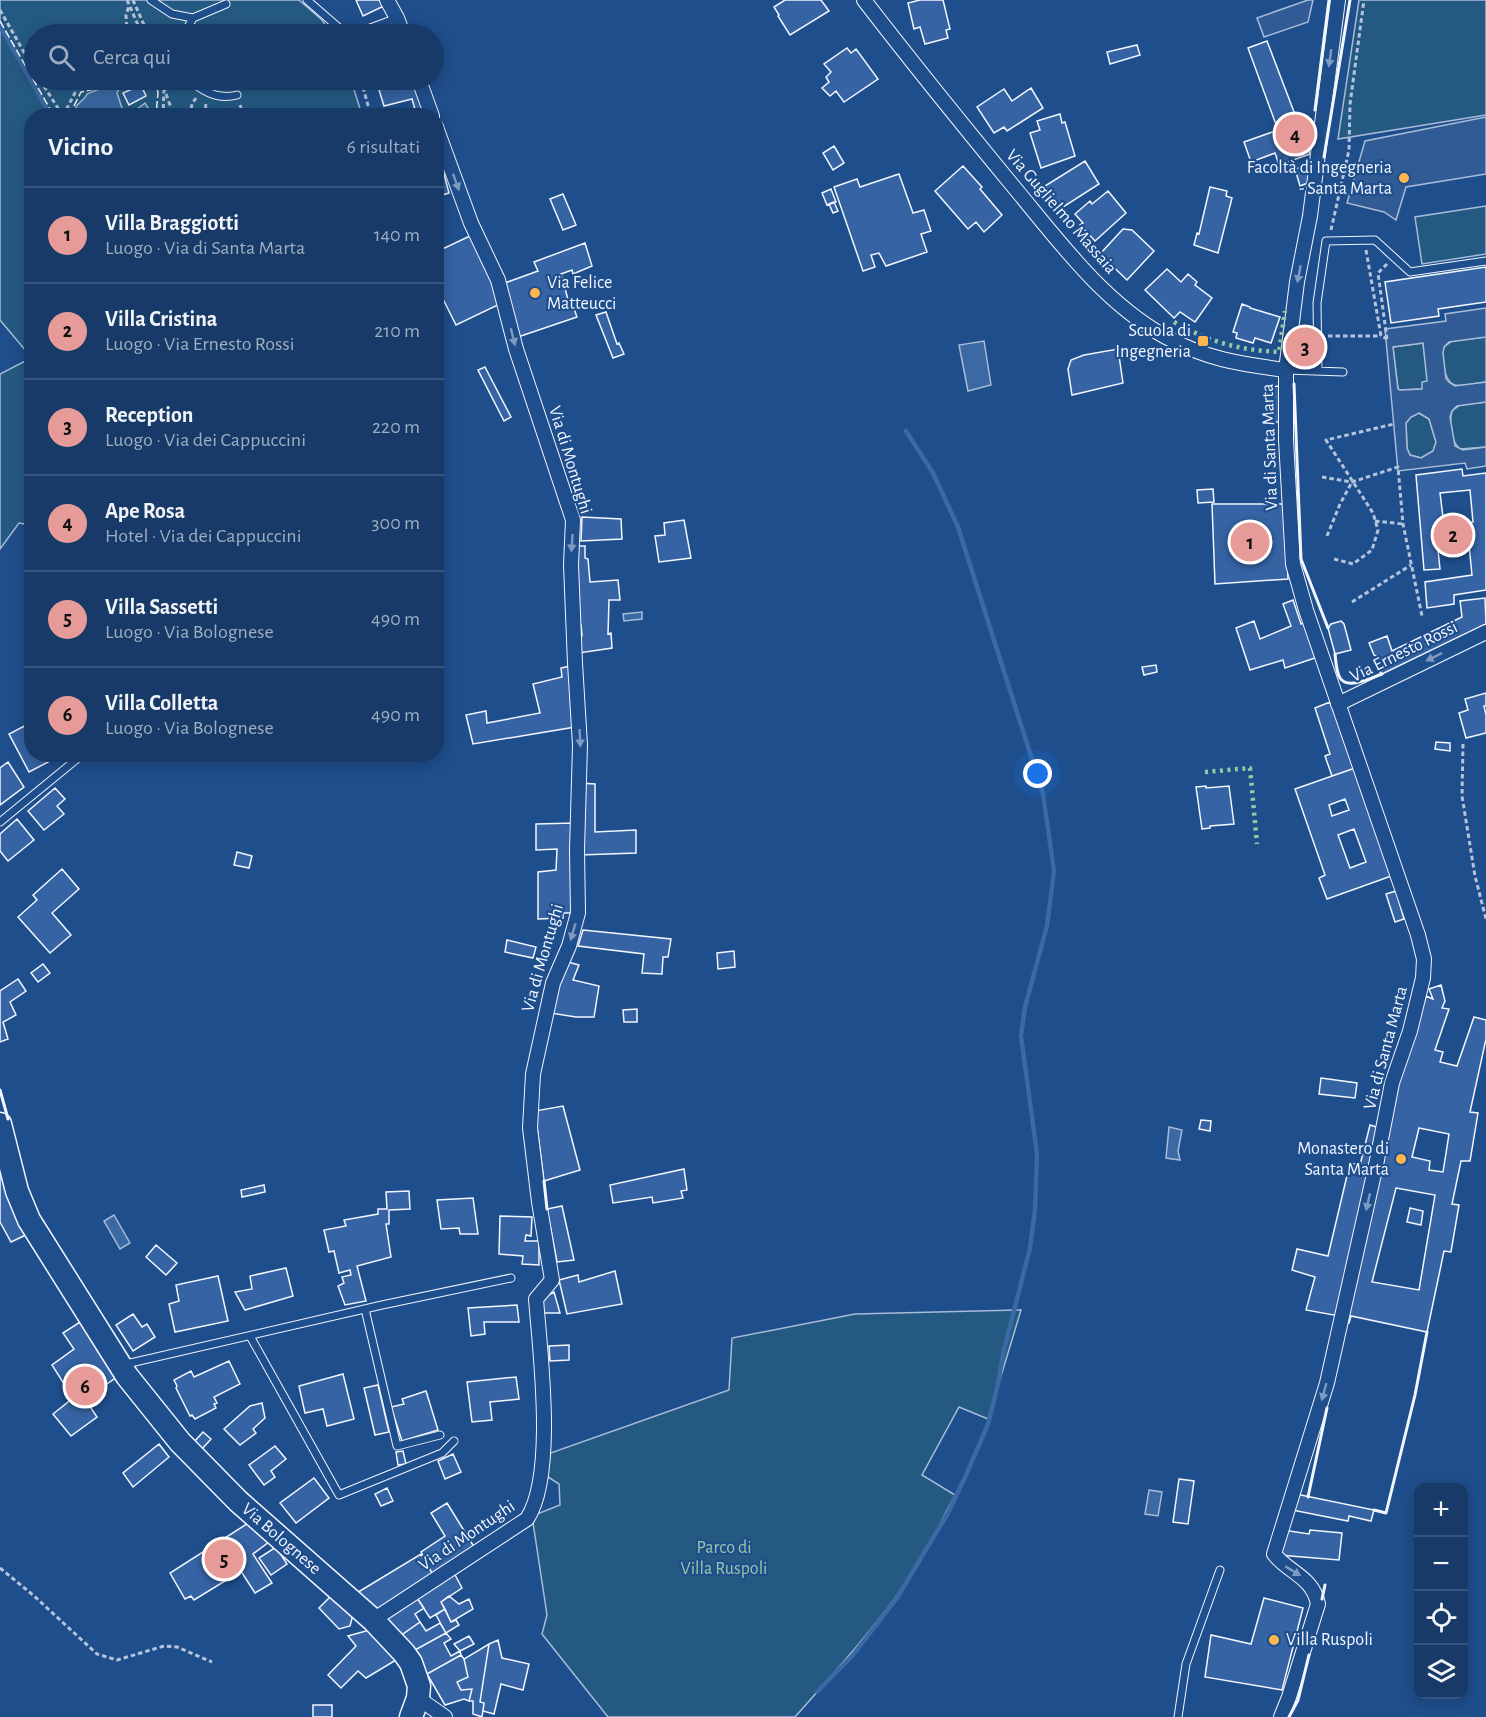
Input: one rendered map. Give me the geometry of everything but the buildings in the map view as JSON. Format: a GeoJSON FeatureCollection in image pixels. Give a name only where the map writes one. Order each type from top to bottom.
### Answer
{"type":"FeatureCollection","features":[{"type":"Feature","properties":{"kind":"main road","name":"Via Bolognese"},"geometry":{"type":"LineString","coordinates":[[0,1124],[17,1191],[29,1220],[120,1365],[180,1442],[238,1502],[373,1620],[411,1663],[419,1686],[415,1708]]}},
{"type":"Feature","properties":{"kind":"street"},"geometry":{"type":"LineString","coordinates":[[387,0],[400,24]]}},
{"type":"Feature","properties":{"kind":"street","name":"Via Guglielmo Massaia"},"geometry":{"type":"LineString","coordinates":[[864,0],[934,90],[1079,265],[1132,315],[1164,336],[1215,358],[1233,363],[1286,370]]}},
{"type":"Feature","properties":{"kind":"street","name":"Via di Santa Marta"},"geometry":{"type":"LineString","coordinates":[[1281,1717],[1318,1604],[1313,1589],[1300,1574],[1283,1564],[1274,1554],[1327,1383],[1392,1083],[1410,1031],[1423,978],[1424,959],[1418,935],[1302,600],[1293,564],[1286,440],[1286,370],[1297,282],[1312,206],[1338,0]]}},
{"type":"Feature","properties":{"kind":"street"},"geometry":{"type":"LineString","coordinates":[[423,90],[429,108]]}},
{"type":"Feature","properties":{"kind":"street","name":"Via di Montughi"},"geometry":{"type":"LineString","coordinates":[[373,1620],[527,1519],[534,1509],[540,1478],[544,1422],[536,1299],[552,1280],[530,1128],[533,1074],[553,983],[569,946],[578,914],[580,745],[574,663],[571,565],[573,520],[516,350],[498,280],[471,223],[444,149]]}},
{"type":"Feature","properties":{"kind":"street","name":"Via Ernesto Rossi"},"geometry":{"type":"LineString","coordinates":[[1338,704],[1486,632]]}},
{"type":"Feature","properties":{"kind":"street"},"geometry":{"type":"LineString","coordinates":[[415,1708],[445,1717]]}},
{"type":"Feature","properties":{"kind":"lane"},"geometry":{"type":"LineString","coordinates":[[151,0],[172,14],[193,18],[226,3]]}},
{"type":"Feature","properties":{"kind":"lane"},"geometry":{"type":"LineString","coordinates":[[307,0],[335,24]]}},
{"type":"Feature","properties":{"kind":"lane"},"geometry":{"type":"LineString","coordinates":[[190,24],[193,18]]}},
{"type":"Feature","properties":{"kind":"lane"},"geometry":{"type":"LineString","coordinates":[[382,24],[398,18]]}},
{"type":"Feature","properties":{"kind":"lane"},"geometry":{"type":"LineString","coordinates":[[204,90],[223,97],[236,91]]}},
{"type":"Feature","properties":{"kind":"lane"},"geometry":{"type":"LineString","coordinates":[[1318,370],[1317,303],[1326,241],[1375,240],[1410,272],[1486,261]]}},
{"type":"Feature","properties":{"kind":"lane"},"geometry":{"type":"LineString","coordinates":[[1286,370],[1344,372]]}},
{"type":"Feature","properties":{"kind":"lane"},"geometry":{"type":"LineString","coordinates":[[0,822],[74,762]]}},
{"type":"Feature","properties":{"kind":"lane"},"geometry":{"type":"LineString","coordinates":[[120,1365],[511,1278]]}},
{"type":"Feature","properties":{"kind":"lane"},"geometry":{"type":"LineString","coordinates":[[365,1309],[397,1446],[440,1435]]}},
{"type":"Feature","properties":{"kind":"lane"},"geometry":{"type":"LineString","coordinates":[[249,1336],[339,1495],[442,1453],[454,1441]]}},
{"type":"Feature","properties":{"kind":"lane"},"geometry":{"type":"LineString","coordinates":[[1178,1717],[1186,1664],[1220,1570]]}},
{"type":"Feature","properties":{"kind":"path"},"geometry":{"type":"LineString","coordinates":[[127,0],[137,24]]}},
{"type":"Feature","properties":{"kind":"path"},"geometry":{"type":"LineString","coordinates":[[133,0],[143,24]]}},
{"type":"Feature","properties":{"kind":"path"},"geometry":{"type":"LineString","coordinates":[[1330,232],[1349,150],[1350,104],[1364,0]]}},
{"type":"Feature","properties":{"kind":"path"},"geometry":{"type":"LineString","coordinates":[[126,24],[129,6]]}},
{"type":"Feature","properties":{"kind":"path"},"geometry":{"type":"LineString","coordinates":[[0,10],[24,52]]}},
{"type":"Feature","properties":{"kind":"path"},"geometry":{"type":"LineString","coordinates":[[132,13],[137,10]]}},
{"type":"Feature","properties":{"kind":"path"},"geometry":{"type":"LineString","coordinates":[[46,90],[58,108]]}},
{"type":"Feature","properties":{"kind":"path"},"geometry":{"type":"LineString","coordinates":[[67,108],[76,90]]}},
{"type":"Feature","properties":{"kind":"path"},"geometry":{"type":"LineString","coordinates":[[163,108],[164,90]]}},
{"type":"Feature","properties":{"kind":"path"},"geometry":{"type":"LineString","coordinates":[[165,90],[171,108]]}},
{"type":"Feature","properties":{"kind":"path"},"geometry":{"type":"LineString","coordinates":[[191,108],[204,90]]}},
{"type":"Feature","properties":{"kind":"path"},"geometry":{"type":"LineString","coordinates":[[364,90],[369,108]]}},
{"type":"Feature","properties":{"kind":"path"},"geometry":{"type":"LineString","coordinates":[[1365,242],[1381,336]]}},
{"type":"Feature","properties":{"kind":"path"},"geometry":{"type":"LineString","coordinates":[[1318,337],[1381,336],[1387,339],[1378,273],[1394,256]]}},
{"type":"Feature","properties":{"kind":"path"},"geometry":{"type":"LineString","coordinates":[[1334,559],[1353,564],[1372,550],[1378,530],[1373,513],[1326,440],[1394,424]]}},
{"type":"Feature","properties":{"kind":"path"},"geometry":{"type":"LineString","coordinates":[[1323,477],[1352,482],[1398,467],[1403,524],[1422,616]]}},
{"type":"Feature","properties":{"kind":"path"},"geometry":{"type":"LineString","coordinates":[[1327,536],[1352,482]]}},
{"type":"Feature","properties":{"kind":"path"},"geometry":{"type":"LineString","coordinates":[[1376,521],[1403,524]]}},
{"type":"Feature","properties":{"kind":"path"},"geometry":{"type":"LineString","coordinates":[[1352,602],[1411,565]]}},
{"type":"Feature","properties":{"kind":"path"},"geometry":{"type":"LineString","coordinates":[[1463,744],[1462,796],[1475,876],[1486,919]]}},
{"type":"Feature","properties":{"kind":"path"},"geometry":{"type":"LineString","coordinates":[[0,1568],[97,1654],[117,1660],[164,1646],[177,1647],[212,1662]]}},
{"type":"Feature","properties":{"kind":"green space"},"geometry":{"type":"Polygon","coordinates":[[[0,0],[299,0],[322,20],[325,24],[24,24],[24,90],[354,90],[360,108],[24,108],[24,349],[0,320],[0,0]]]}},
{"type":"Feature","properties":{"kind":"green space"},"geometry":{"type":"Polygon","coordinates":[[[1359,0],[1486,0],[1486,115],[1338,139],[1359,0]]]}},
{"type":"Feature","properties":{"kind":"green space"},"geometry":{"type":"Polygon","coordinates":[[[1486,206],[1486,254],[1422,264],[1415,217],[1486,206]]]}},
{"type":"Feature","properties":{"kind":"green space"},"geometry":{"type":"Polygon","coordinates":[[[1486,337],[1486,382],[1458,386],[1449,381],[1443,359],[1444,347],[1452,341],[1486,337]]]}},
{"type":"Feature","properties":{"kind":"green space"},"geometry":{"type":"Polygon","coordinates":[[[1423,343],[1428,382],[1422,389],[1398,389],[1393,347],[1423,343]]]}},
{"type":"Feature","properties":{"kind":"green space"},"geometry":{"type":"Polygon","coordinates":[[[24,362],[24,524],[19,523],[0,549],[0,374],[24,362]]]}},
{"type":"Feature","properties":{"kind":"green space"},"geometry":{"type":"Polygon","coordinates":[[[1486,402],[1486,447],[1460,449],[1452,431],[1452,411],[1460,405],[1486,402]]]}},
{"type":"Feature","properties":{"kind":"green space"},"geometry":{"type":"Polygon","coordinates":[[[1419,413],[1429,419],[1436,442],[1433,451],[1421,458],[1410,455],[1407,448],[1406,423],[1419,413]]]}},
{"type":"Feature","properties":{"kind":"green space","name":"Parco di Villa Ruspoli"},"geometry":{"type":"Polygon","coordinates":[[[1021,1310],[988,1419],[959,1407],[922,1475],[955,1495],[926,1550],[906,1583],[880,1618],[795,1717],[608,1717],[542,1634],[547,1615],[532,1516],[560,1505],[559,1484],[545,1475],[545,1455],[729,1390],[732,1338],[855,1314],[1021,1310]]]}},
{"type":"Feature","properties":{"kind":"shaded area"},"geometry":{"type":"Polygon","coordinates":[[[1313,0],[1308,22],[1264,37],[1257,18],[1313,0]]]}},
{"type":"Feature","properties":{"kind":"shaded area"},"geometry":{"type":"Polygon","coordinates":[[[97,90],[119,90],[117,93],[122,108],[76,108],[87,94],[97,90]]]}},
{"type":"Feature","properties":{"kind":"shaded area"},"geometry":{"type":"Polygon","coordinates":[[[145,103],[148,108],[138,108],[145,103]]]}},
{"type":"Feature","properties":{"kind":"shaded area"},"geometry":{"type":"Polygon","coordinates":[[[1486,117],[1486,174],[1406,187],[1396,220],[1384,212],[1347,203],[1365,141],[1486,117]]]}},
{"type":"Feature","properties":{"kind":"shaded area"},"geometry":{"type":"Polygon","coordinates":[[[1486,308],[1486,337],[1449,342],[1444,347],[1443,353],[1446,379],[1450,383],[1455,386],[1486,382],[1486,402],[1457,406],[1450,417],[1455,446],[1463,450],[1486,447],[1486,466],[1467,469],[1465,463],[1398,471],[1385,329],[1446,321],[1445,314],[1486,308]],[[1423,343],[1393,347],[1398,389],[1422,389],[1422,382],[1427,381],[1423,343]],[[1419,413],[1406,423],[1407,448],[1410,455],[1421,458],[1433,451],[1436,442],[1429,419],[1419,413]]]}},
{"type":"Feature","properties":{"kind":"shaded area"},"geometry":{"type":"Polygon","coordinates":[[[984,341],[991,385],[968,391],[959,345],[984,341]]]}},
{"type":"Feature","properties":{"kind":"shaded area"},"geometry":{"type":"Polygon","coordinates":[[[642,612],[642,619],[624,621],[623,614],[642,612]]]}},
{"type":"Feature","properties":{"kind":"shaded area"},"geometry":{"type":"Polygon","coordinates":[[[1169,1127],[1182,1130],[1178,1151],[1180,1160],[1166,1158],[1169,1127]]]}},
{"type":"Feature","properties":{"kind":"shaded area"},"geometry":{"type":"Polygon","coordinates":[[[114,1215],[130,1243],[120,1249],[104,1221],[114,1215]]]}},
{"type":"Feature","properties":{"kind":"shaded area"},"geometry":{"type":"Polygon","coordinates":[[[1149,1490],[1162,1492],[1158,1516],[1145,1514],[1149,1490]]]}},
{"type":"Feature","properties":{"kind":"waterway"},"geometry":{"type":"LineString","coordinates":[[0,26],[24,68]]}},
{"type":"Feature","properties":{"kind":"waterway"},"geometry":{"type":"LineString","coordinates":[[36,90],[46,108]]}},
{"type":"Feature","properties":{"kind":"waterway"},"geometry":{"type":"LineString","coordinates":[[817,1692],[853,1655],[897,1598],[948,1513],[967,1473],[988,1424],[1030,1248],[1035,1210],[1037,1154],[1021,1036],[1025,1007],[1047,926],[1054,871],[1043,794],[958,527],[933,473],[906,431]]}},
{"type":"Feature","properties":{"kind":"hedge"},"geometry":{"type":"LineString","coordinates":[[1174,322],[1225,344],[1279,352],[1285,311]]}},
{"type":"Feature","properties":{"kind":"hedge"},"geometry":{"type":"LineString","coordinates":[[1205,772],[1250,768],[1257,844]]}},
{"type":"Feature","properties":{"kind":"fence"},"geometry":{"type":"LineString","coordinates":[[0,21],[24,63]]}},
{"type":"Feature","properties":{"kind":"fence"},"geometry":{"type":"LineString","coordinates":[[39,90],[49,108]]}},
{"type":"Feature","properties":{"kind":"fence"},"geometry":{"type":"LineString","coordinates":[[73,108],[81,92],[89,90]]}},
{"type":"Feature","properties":{"kind":"fence"},"geometry":{"type":"LineString","coordinates":[[157,90],[157,108]]}},
{"type":"Feature","properties":{"kind":"wall"},"geometry":{"type":"LineString","coordinates":[[1315,110],[1329,0]]}},
{"type":"Feature","properties":{"kind":"wall"},"geometry":{"type":"LineString","coordinates":[[1324,157],[1350,0]]}},
{"type":"Feature","properties":{"kind":"wall"},"geometry":{"type":"LineString","coordinates":[[1294,384],[1301,559],[1328,628]]}},
{"type":"Feature","properties":{"kind":"wall"},"geometry":{"type":"LineString","coordinates":[[1335,654],[1340,678],[1348,683],[1360,682],[1382,674]]}},
{"type":"Feature","properties":{"kind":"wall"},"geometry":{"type":"LineString","coordinates":[[0,1090],[8,1119]]}},
{"type":"Feature","properties":{"kind":"wall"},"geometry":{"type":"LineString","coordinates":[[544,1181],[547,1209]]}},
{"type":"Feature","properties":{"kind":"wall"},"geometry":{"type":"LineString","coordinates":[[1374,1510],[1386,1513],[1415,1395],[1427,1332]]}},
{"type":"Feature","properties":{"kind":"wall"},"geometry":{"type":"LineString","coordinates":[[1308,1497],[1327,1408]]}},
{"type":"Feature","properties":{"kind":"wall"},"geometry":{"type":"LineString","coordinates":[[1322,1599],[1325,1585]]}},
{"type":"Feature","properties":{"kind":"wall"},"geometry":{"type":"LineString","coordinates":[[1289,1717],[1298,1700],[1309,1655]]}},
{"type":"Feature","properties":{"kind":"place","name":"Ape Rosa"},"geometry":{"type":"Point","coordinates":[1295,134]}},
{"type":"Feature","properties":{"kind":"place","name":"Facoltà di Ingegneria - Santa Marta"},"geometry":{"type":"Point","coordinates":[1404,178]}},
{"type":"Feature","properties":{"kind":"place","name":"Via Felice Matteucci"},"geometry":{"type":"Point","coordinates":[535,293]}},
{"type":"Feature","properties":{"kind":"place","name":"Scuola di Ingegneria"},"geometry":{"type":"Point","coordinates":[1203,341]}},
{"type":"Feature","properties":{"kind":"place","name":"Reception"},"geometry":{"type":"Point","coordinates":[1305,347]}},
{"type":"Feature","properties":{"kind":"place","name":"Villa Cristina"},"geometry":{"type":"Point","coordinates":[1453,535]}},
{"type":"Feature","properties":{"kind":"place","name":"Villa Braggiotti"},"geometry":{"type":"Point","coordinates":[1250,542]}},
{"type":"Feature","properties":{"kind":"place","name":"Monastero di Santa Marta"},"geometry":{"type":"Point","coordinates":[1401,1159]}},
{"type":"Feature","properties":{"kind":"place","name":"Villa Colletta"},"geometry":{"type":"Point","coordinates":[85,1386]}},
{"type":"Feature","properties":{"kind":"place","name":"Villa Sassetti"},"geometry":{"type":"Point","coordinates":[224,1559]}},
{"type":"Feature","properties":{"kind":"place","name":"Villa Ruspoli"},"geometry":{"type":"Point","coordinates":[1274,1640]}}]}
